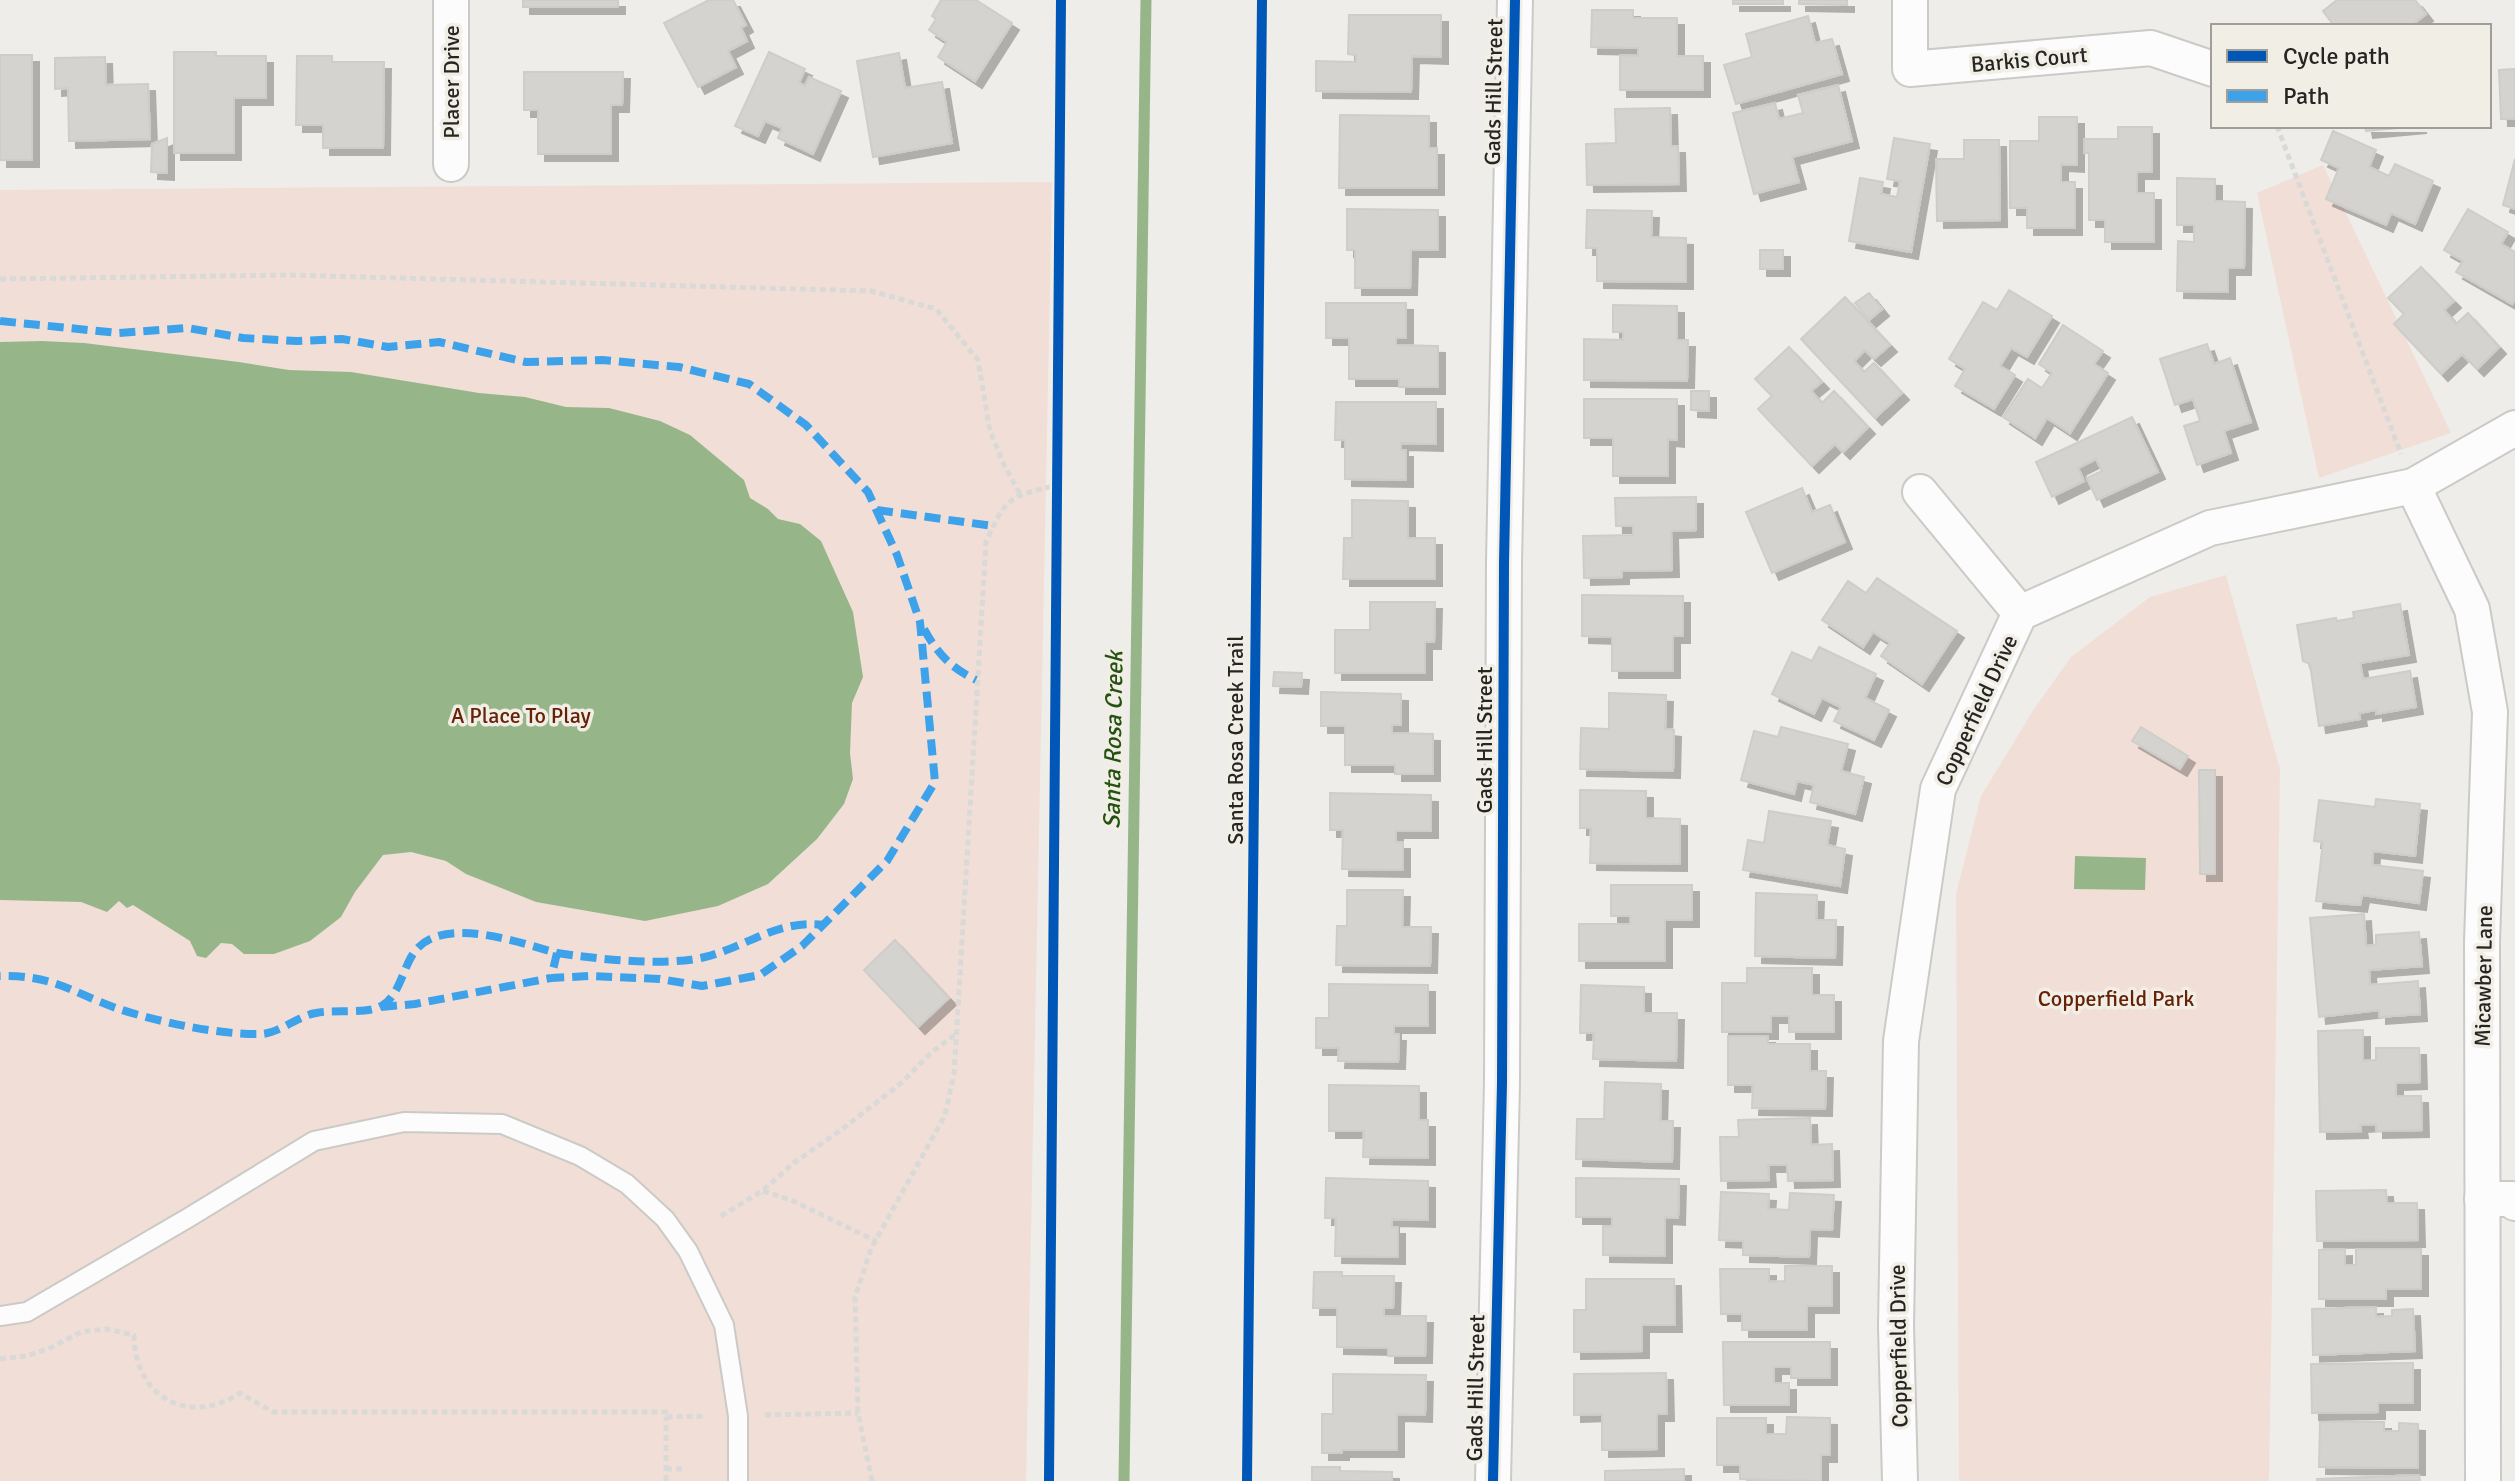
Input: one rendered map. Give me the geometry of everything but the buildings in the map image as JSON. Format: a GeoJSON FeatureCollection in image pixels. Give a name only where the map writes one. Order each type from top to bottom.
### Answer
{"type":"FeatureCollection","features":[{"type":"Feature","properties":{"kind":"street","name":"Placer Drive"},"geometry":{"type":"LineString","coordinates":[[451,0],[451,164]]}},
{"type":"Feature","properties":{"kind":"street","name":"Gads Hill Street"},"geometry":{"type":"LineString","coordinates":[[1493,1481],[1502,1099],[1504,563],[1515,0]]}},
{"type":"Feature","properties":{"kind":"street","name":"Barkis Court"},"geometry":{"type":"LineString","coordinates":[[1910,0],[1910,69],[2151,48],[2211,68]]}},
{"type":"Feature","properties":{"kind":"street","name":"Copperfield Drive"},"geometry":{"type":"LineString","coordinates":[[1900,1481],[1896,1326],[1901,1041],[1938,789],[2020,613],[2210,528],[2413,486],[2515,428]]}},
{"type":"Feature","properties":{"kind":"street","name":"Micawber Lane"},"geometry":{"type":"LineString","coordinates":[[2413,486],[2472,609],[2502,712],[2482,941],[2506,1198],[2483,1481]]}},
{"type":"Feature","properties":{"kind":"street"},"geometry":{"type":"LineString","coordinates":[[1920,492],[2020,613]]}},
{"type":"Feature","properties":{"kind":"lane"},"geometry":{"type":"LineString","coordinates":[[0,1316],[27,1312],[314,1141],[404,1122],[502,1124],[580,1156],[627,1184],[665,1219],[688,1251],[724,1325],[738,1416],[738,1481]]}},
{"type":"Feature","properties":{"kind":"path"},"geometry":{"type":"LineString","coordinates":[[2278,128],[2413,486]]}},
{"type":"Feature","properties":{"kind":"path"},"geometry":{"type":"LineString","coordinates":[[0,279],[289,275],[871,291],[936,309],[978,360],[990,431],[1020,494]]}},
{"type":"Feature","properties":{"kind":"path"},"geometry":{"type":"LineString","coordinates":[[1057,501],[1058,470]]}},
{"type":"Feature","properties":{"kind":"path"},"geometry":{"type":"LineString","coordinates":[[872,1481],[858,1413],[855,1297],[876,1241],[945,1115],[954,1074],[986,542],[1000,509],[1020,494],[1058,485]]}},
{"type":"Feature","properties":{"kind":"path"},"geometry":{"type":"LineString","coordinates":[[721,1216],[762,1191],[795,1162],[900,1084],[932,1052],[957,1033]]}},
{"type":"Feature","properties":{"kind":"path"},"geometry":{"type":"LineString","coordinates":[[762,1191],[791,1200],[876,1241]]}},
{"type":"Feature","properties":{"kind":"path"},"geometry":{"type":"LineString","coordinates":[[0,1359],[26,1356],[81,1332],[106,1329],[134,1335],[134,1352],[148,1384],[160,1396],[192,1408],[210,1407],[240,1393],[273,1412],[666,1412],[666,1481]]}},
{"type":"Feature","properties":{"kind":"path"},"geometry":{"type":"LineString","coordinates":[[764,1415],[858,1413]]}},
{"type":"Feature","properties":{"kind":"path"},"geometry":{"type":"LineString","coordinates":[[666,1417],[706,1416]]}},
{"type":"Feature","properties":{"kind":"path"},"geometry":{"type":"LineString","coordinates":[[666,1469],[686,1469]]}},
{"type":"Feature","properties":{"kind":"green space"},"geometry":{"type":"Polygon","coordinates":[[[2323,165],[2451,433],[2319,478],[2257,193],[2323,165]]]}},
{"type":"Feature","properties":{"kind":"green space","name":"A Place To Play"},"geometry":{"type":"Polygon","coordinates":[[[1052,182],[1026,1481],[0,1481],[0,190],[1052,182]]]}},
{"type":"Feature","properties":{"kind":"green space","name":"Copperfield Park"},"geometry":{"type":"Polygon","coordinates":[[[2226,575],[2280,769],[2269,1481],[1959,1481],[1956,894],[1981,796],[2034,709],[2071,657],[2150,597],[2226,575]]]}},
{"type":"Feature","properties":{"kind":"shaded area"},"geometry":{"type":"Polygon","coordinates":[[[0,342],[84,343],[289,370],[351,372],[479,393],[525,397],[566,407],[609,408],[660,421],[690,435],[744,480],[750,498],[778,519],[800,524],[821,541],[853,612],[863,677],[852,703],[850,753],[853,779],[844,804],[817,839],[768,884],[718,906],[645,921],[536,902],[466,874],[446,861],[411,852],[383,855],[355,892],[341,917],[310,941],[274,954],[244,954],[232,944],[221,943],[206,958],[197,956],[190,941],[133,905],[127,908],[119,901],[107,912],[81,902],[0,900],[0,342]]]}},
{"type":"Feature","properties":{"kind":"shaded area"},"geometry":{"type":"Polygon","coordinates":[[[2075,856],[2146,858],[2145,890],[2074,889],[2075,856]]]}},
{"type":"Feature","properties":{"kind":"waterway","name":"Santa Rosa Creek"},"geometry":{"type":"LineString","coordinates":[[1124,1481],[1146,0]]}},
{"type":"Feature","properties":{"kind":"marked path"},"geometry":{"type":"LineString","coordinates":[[0,321],[118,333],[188,328],[243,338],[297,341],[342,339],[388,347],[439,342],[526,362],[602,360],[679,367],[749,384],[806,425],[868,492],[897,555],[920,622],[935,782],[887,861],[802,946],[760,975],[702,986],[660,979],[551,978],[557,953],[481,934],[441,935],[425,942],[413,954],[397,988],[383,1005],[369,1010],[316,1013],[260,1034],[206,1030],[149,1018],[48,981],[0,976]]}},
{"type":"Feature","properties":{"kind":"marked path"},"geometry":{"type":"LineString","coordinates":[[877,510],[993,526]]}},
{"type":"Feature","properties":{"kind":"marked path"},"geometry":{"type":"LineString","coordinates":[[924,629],[946,659],[976,680]]}},
{"type":"Feature","properties":{"kind":"marked path"},"geometry":{"type":"LineString","coordinates":[[557,953],[631,961],[689,960],[720,953],[792,926],[824,925]]}},
{"type":"Feature","properties":{"kind":"marked path"},"geometry":{"type":"LineString","coordinates":[[381,1007],[415,1004],[551,978]]}},
{"type":"Feature","properties":{"kind":"cycle path"},"geometry":{"type":"LineString","coordinates":[[1049,1481],[1061,0]]}},
{"type":"Feature","properties":{"kind":"cycle path","name":"Santa Rosa Creek Trail"},"geometry":{"type":"LineString","coordinates":[[1247,1481],[1262,0]]}},
{"type":"Feature","properties":{"kind":"cycle path"},"geometry":{"type":"LineString","coordinates":[[1493,1481],[1502,1083],[1504,563],[1515,0]]}}]}
